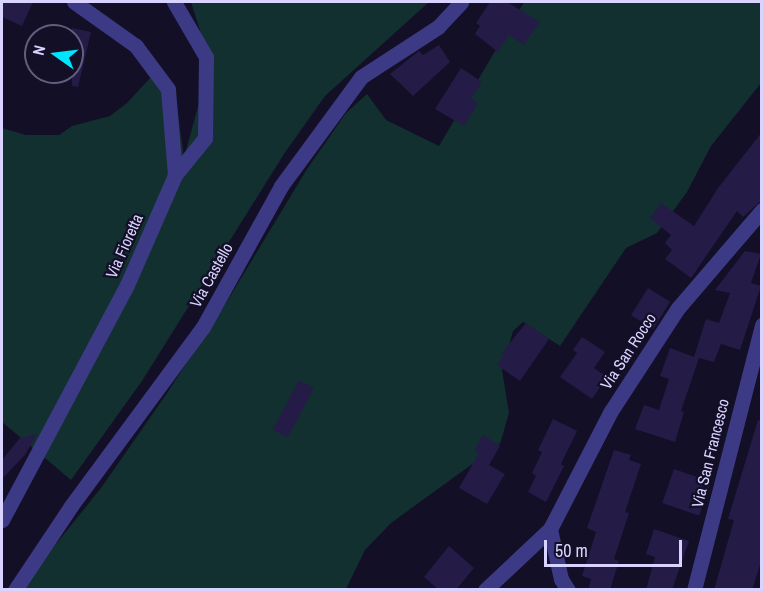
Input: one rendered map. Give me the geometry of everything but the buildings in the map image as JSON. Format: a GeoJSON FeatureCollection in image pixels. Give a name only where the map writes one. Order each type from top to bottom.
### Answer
{"type":"FeatureCollection","features":[{"type":"Feature","properties":{"kind":"street","name":"Via Fioretta"},"geometry":{"type":"LineString","coordinates":[[2,520],[127,285],[175,175],[168,89],[136,46],[74,2]]}},
{"type":"Feature","properties":{"kind":"street"},"geometry":{"type":"LineString","coordinates":[[174,2],[206,57],[205,138],[175,175]]}},
{"type":"Feature","properties":{"kind":"street","name":"Via Castello"},"geometry":{"type":"LineString","coordinates":[[15,590],[71,506],[203,327],[281,186],[361,76],[438,27],[461,2]]}},
{"type":"Feature","properties":{"kind":"street","name":"Via San Rocco"},"geometry":{"type":"LineString","coordinates":[[485,590],[550,529],[611,411],[678,308],[762,210]]}},
{"type":"Feature","properties":{"kind":"street","name":"Via San Francesco"},"geometry":{"type":"LineString","coordinates":[[694,590],[762,325]]}},
{"type":"Feature","properties":{"kind":"street"},"geometry":{"type":"LineString","coordinates":[[550,529],[561,579],[568,590]]}},
{"type":"Feature","properties":{"kind":"green space"},"geometry":{"type":"Polygon","coordinates":[[[191,2],[429,2],[325,96],[284,154],[142,381],[71,480],[2,422],[2,128],[26,135],[59,135],[72,126],[110,116],[127,103],[151,77],[174,84],[184,158],[210,62],[191,2]]]}},
{"type":"Feature","properties":{"kind":"green space"},"geometry":{"type":"Polygon","coordinates":[[[524,2],[761,2],[761,83],[711,146],[687,192],[657,233],[626,248],[560,346],[523,322],[513,331],[502,370],[509,413],[500,444],[391,523],[365,550],[346,589],[19,590],[101,488],[165,396],[223,308],[307,169],[346,113],[367,94],[386,120],[439,146],[524,2]]]}}]}
